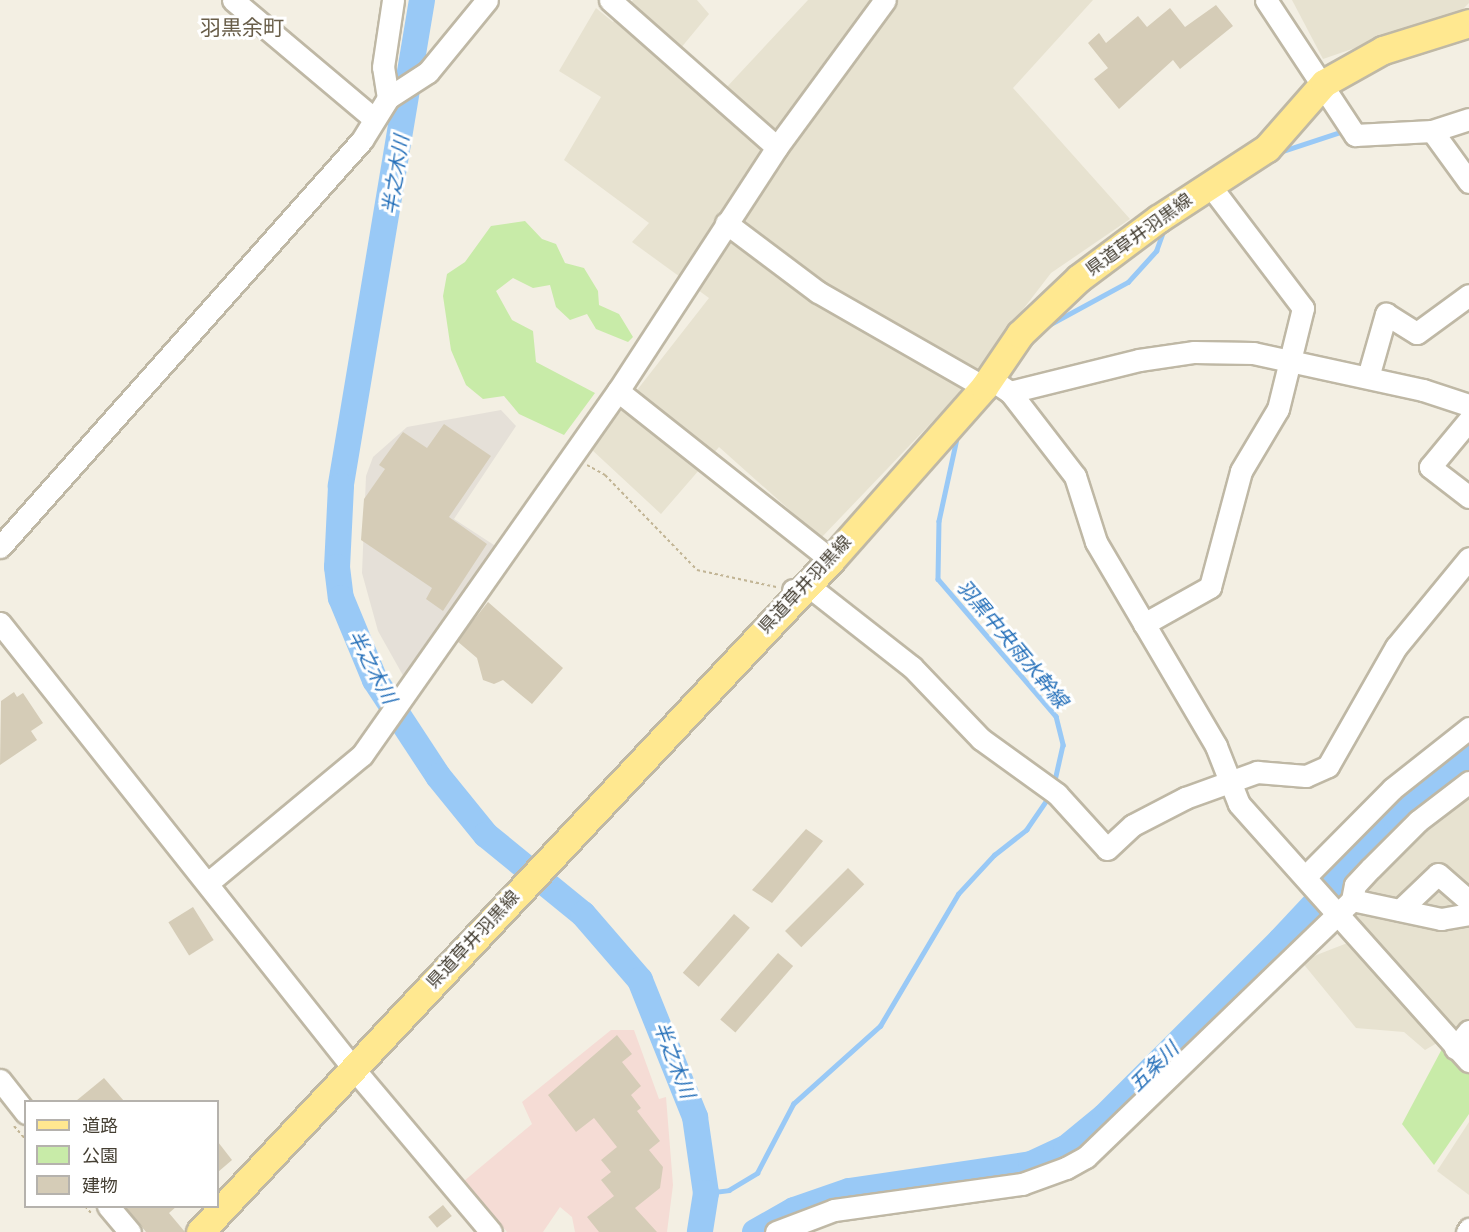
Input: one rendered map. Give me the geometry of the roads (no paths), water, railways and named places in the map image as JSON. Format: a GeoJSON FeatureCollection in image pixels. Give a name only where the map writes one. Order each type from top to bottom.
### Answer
{"type":"FeatureCollection","features":[{"type":"Feature","properties":{"kind":"main road","name":"県道草井羽黒線"},"geometry":{"type":"LineString","coordinates":[[200,1232],[543,866],[798,589],[831,560],[995,386],[1020,334],[1079,278],[1209,184],[1266,147],[1324,83],[1383,50],[1469,23]]}},
{"type":"Feature","properties":{"kind":"street"},"geometry":{"type":"LineString","coordinates":[[233,0],[372,117]]}},
{"type":"Feature","properties":{"kind":"street"},"geometry":{"type":"LineString","coordinates":[[388,98],[383,67],[393,0]]}},
{"type":"Feature","properties":{"kind":"street"},"geometry":{"type":"LineString","coordinates":[[0,547],[362,140],[372,117],[388,98],[428,72],[487,0]]}},
{"type":"Feature","properties":{"kind":"street"},"geometry":{"type":"LineString","coordinates":[[610,0],[777,147]]}},
{"type":"Feature","properties":{"kind":"street"},"geometry":{"type":"LineString","coordinates":[[209,882],[344,773],[404,701],[618,391],[777,147],[885,0]]}},
{"type":"Feature","properties":{"kind":"street"},"geometry":{"type":"LineString","coordinates":[[1266,0],[1324,83],[1355,135],[1432,131],[1469,119]]}},
{"type":"Feature","properties":{"kind":"street"},"geometry":{"type":"LineString","coordinates":[[1432,131],[1469,182]]}},
{"type":"Feature","properties":{"kind":"street"},"geometry":{"type":"LineString","coordinates":[[1144,624],[1210,587],[1241,471],[1278,409],[1303,308],[1209,184]]}},
{"type":"Feature","properties":{"kind":"street"},"geometry":{"type":"LineString","coordinates":[[726,223],[818,292],[995,386],[1075,476],[1096,542],[1231,781],[1239,804],[1310,880],[1342,906],[1462,1054]]}},
{"type":"Feature","properties":{"kind":"street"},"geometry":{"type":"LineString","coordinates":[[1368,377],[1386,314],[1417,333],[1469,295]]}},
{"type":"Feature","properties":{"kind":"street"},"geometry":{"type":"LineString","coordinates":[[995,386],[1194,352],[1289,359],[1368,377],[1469,405]]}},
{"type":"Feature","properties":{"kind":"street"},"geometry":{"type":"LineString","coordinates":[[618,391],[831,560]]}},
{"type":"Feature","properties":{"kind":"street"},"geometry":{"type":"LineString","coordinates":[[1469,420],[1430,467],[1469,497]]}},
{"type":"Feature","properties":{"kind":"street"},"geometry":{"type":"LineString","coordinates":[[798,589],[815,591],[912,667],[981,739],[1057,794],[1107,849],[1133,825],[1231,781],[1257,772],[1306,776],[1328,766],[1396,647],[1469,558]]}},
{"type":"Feature","properties":{"kind":"street"},"geometry":{"type":"LineString","coordinates":[[0,623],[209,882],[353,1068],[490,1232]]}},
{"type":"Feature","properties":{"kind":"street"},"geometry":{"type":"LineString","coordinates":[[1310,880],[1392,789],[1469,728]]}},
{"type":"Feature","properties":{"kind":"street"},"geometry":{"type":"LineString","coordinates":[[776,1232],[834,1210],[1022,1184],[1086,1157],[1342,906],[1355,885],[1410,829],[1469,782]]}},
{"type":"Feature","properties":{"kind":"street"},"geometry":{"type":"LineString","coordinates":[[1400,910],[1438,874],[1469,901]]}},
{"type":"Feature","properties":{"kind":"street"},"geometry":{"type":"LineString","coordinates":[[1342,906],[1400,910],[1440,919],[1469,914]]}},
{"type":"Feature","properties":{"kind":"street"},"geometry":{"type":"LineString","coordinates":[[1462,1054],[1469,1031]]}},
{"type":"Feature","properties":{"kind":"street"},"geometry":{"type":"LineString","coordinates":[[0,1080],[24,1110]]}},
{"type":"Feature","properties":{"kind":"street"},"geometry":{"type":"LineString","coordinates":[[110,1208],[130,1232]]}},
{"type":"Feature","properties":{"kind":"waterway","name":"半之木川"},"geometry":{"type":"LineString","coordinates":[[422,0],[341,486],[337,567],[341,598],[375,680],[438,776],[486,835],[583,914],[640,980],[695,1117],[706,1193],[700,1232]]}},
{"type":"Feature","properties":{"kind":"waterway","name":"羽黒中央雨水幹線"},"geometry":{"type":"LineString","coordinates":[[1277,153],[1346,130]]}},
{"type":"Feature","properties":{"kind":"waterway","name":"羽黒中央雨水幹線"},"geometry":{"type":"LineString","coordinates":[[1045,327],[1128,282],[1156,251],[1165,226]]}},
{"type":"Feature","properties":{"kind":"waterway","name":"羽黒中央雨水幹線"},"geometry":{"type":"LineString","coordinates":[[958,434],[939,521],[938,579],[1056,716],[1063,745],[1054,785]]}},
{"type":"Feature","properties":{"kind":"waterway","name":"五条川"},"geometry":{"type":"LineString","coordinates":[[755,1232],[794,1210],[849,1191],[1031,1164],[1066,1148],[1105,1116],[1281,940],[1395,818],[1469,754]]}},
{"type":"Feature","properties":{"kind":"waterway","name":"羽黒中央雨水幹線"},"geometry":{"type":"LineString","coordinates":[[706,1193],[729,1190],[757,1173],[793,1104],[880,1026],[958,894],[994,855],[1026,830],[1050,795]]}},
{"type":"Feature","properties":{"kind":"district","name":"羽黒余町"},"geometry":{"type":"Point","coordinates":[242,28]}}]}
